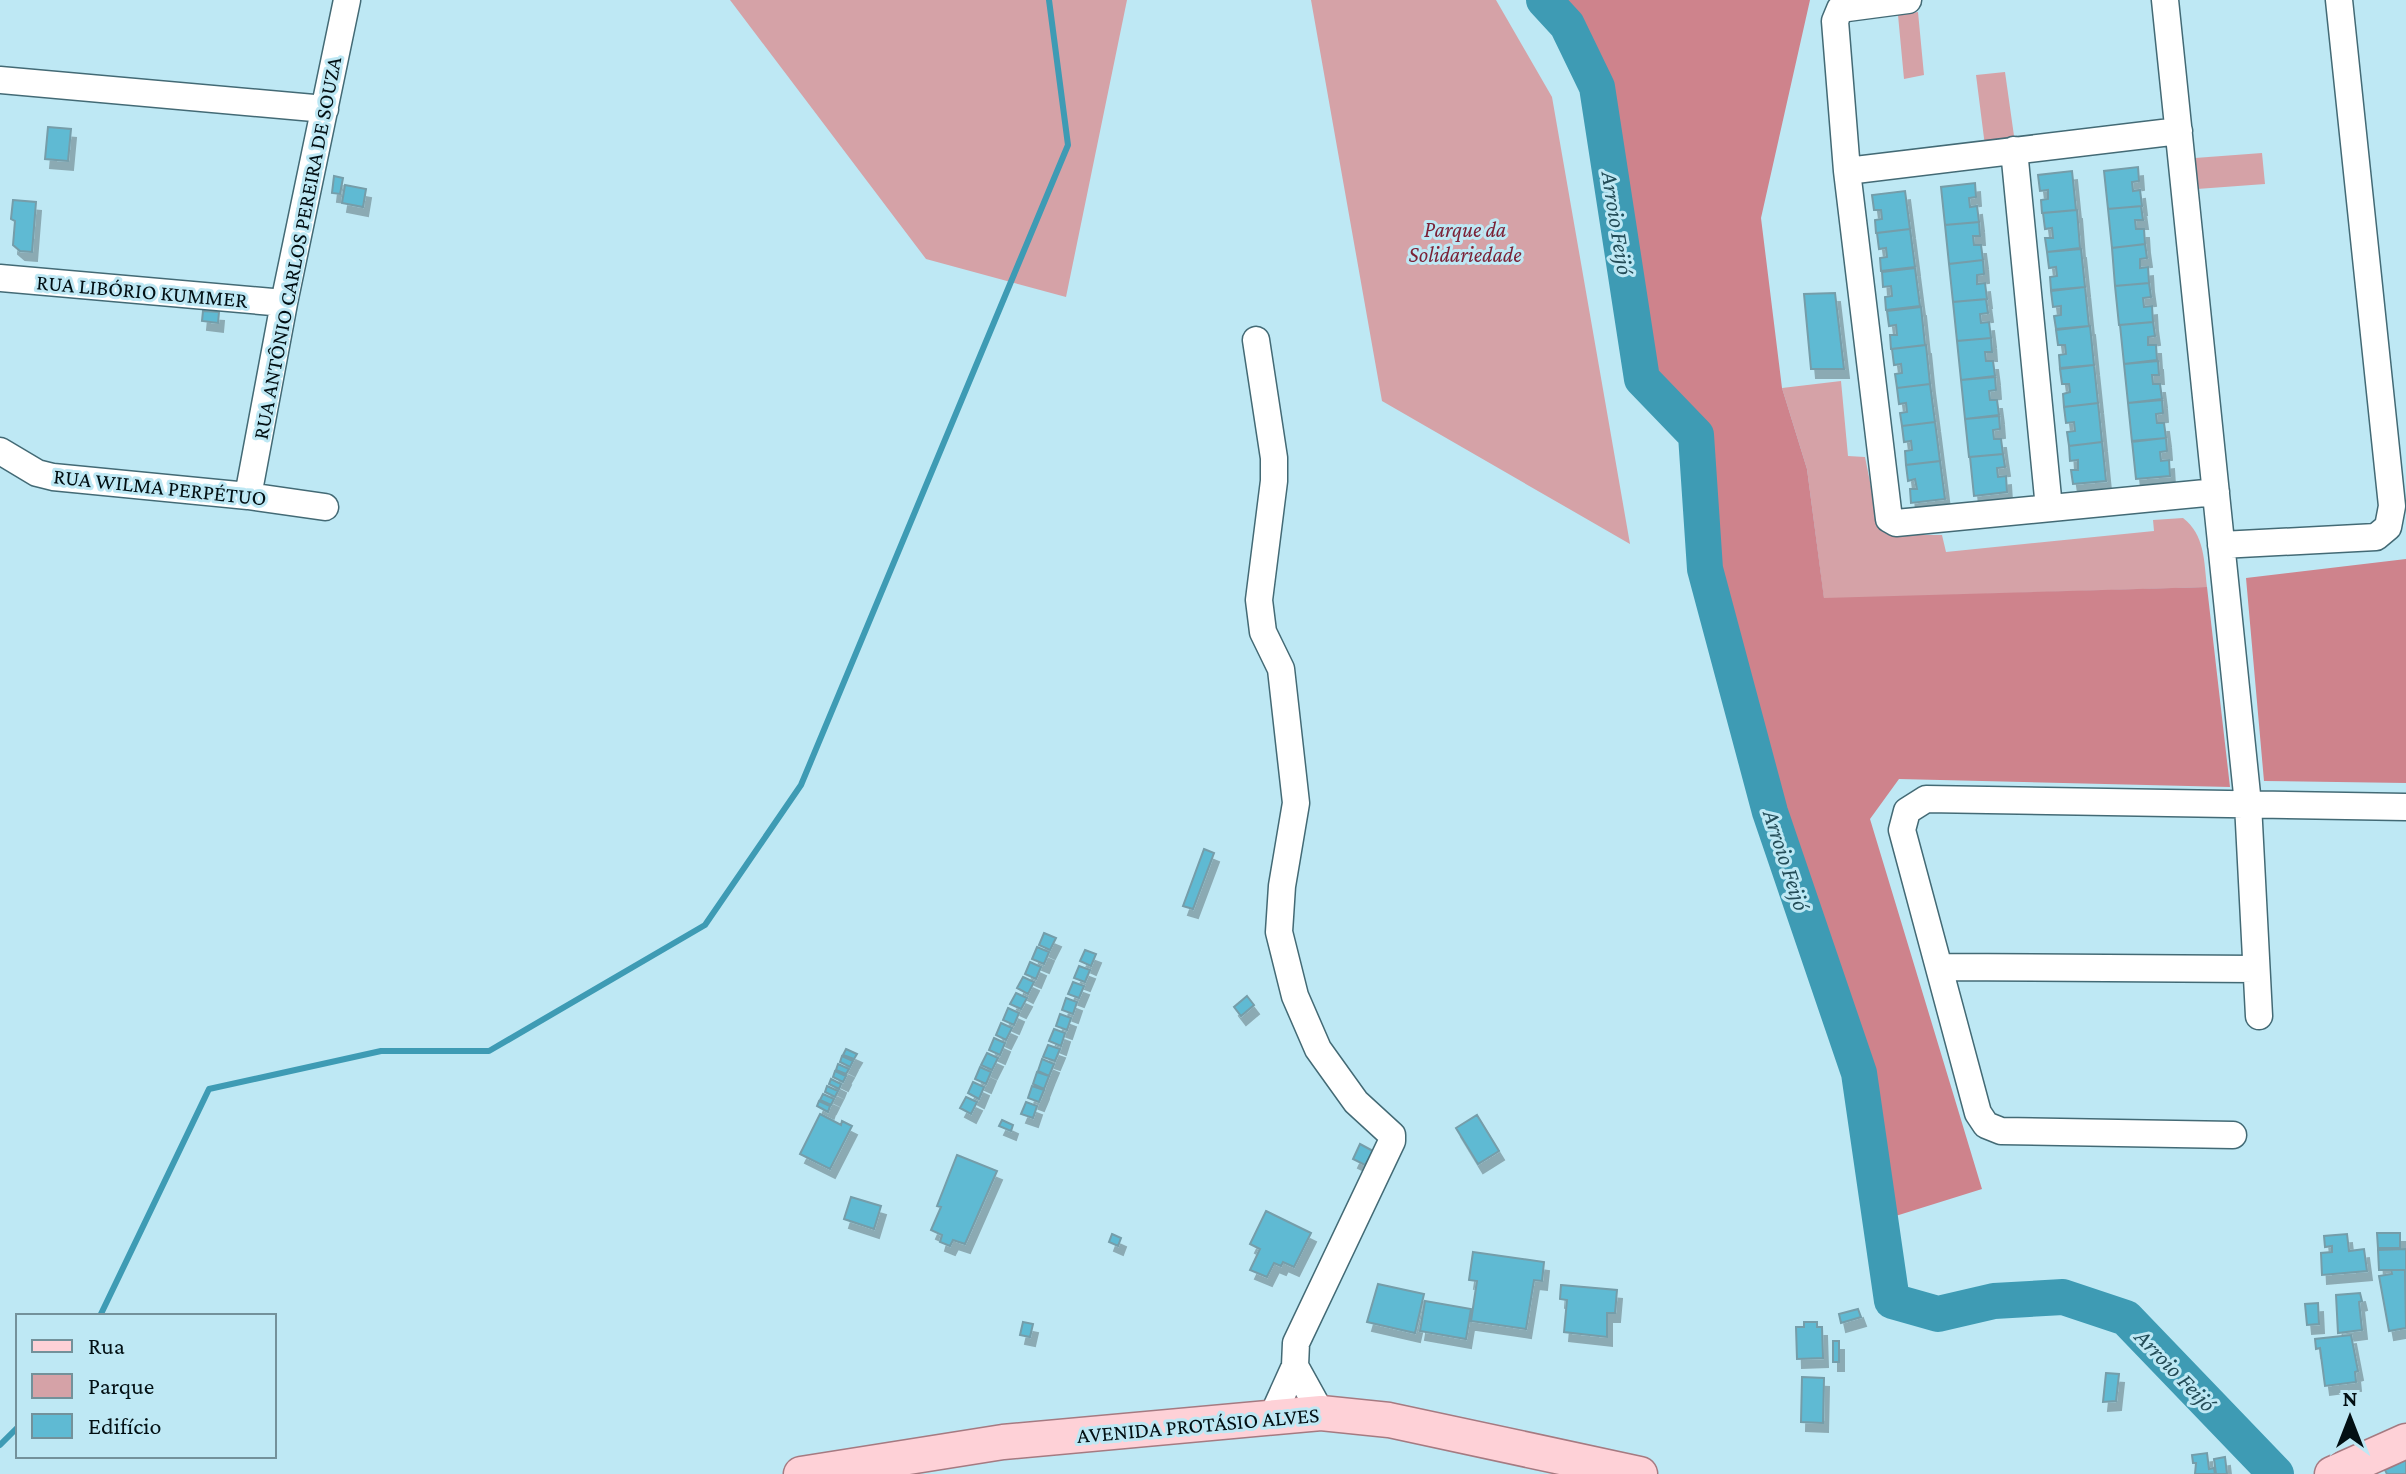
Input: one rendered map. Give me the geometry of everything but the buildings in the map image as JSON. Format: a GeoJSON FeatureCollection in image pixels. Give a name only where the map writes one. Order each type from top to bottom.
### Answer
{"type":"FeatureCollection","features":[{"type":"Feature","properties":{"kind":"main road","name":"AVENIDA PROTÁSIO ALVES"},"geometry":{"type":"LineString","coordinates":[[801,1474],[1003,1442],[1321,1413],[1389,1420],[1640,1474]]}},
{"type":"Feature","properties":{"kind":"main road"},"geometry":{"type":"LineString","coordinates":[[2332,1474],[2406,1441]]}},
{"type":"Feature","properties":{"kind":"street","name":"RUA ANTÔNIO CARLOS PEREIRA DE SOUZA"},"geometry":{"type":"LineString","coordinates":[[248,496],[284,303],[347,0]]}},
{"type":"Feature","properties":{"kind":"street"},"geometry":{"type":"LineString","coordinates":[[1908,0],[1840,9],[1835,21],[1847,171],[1889,519],[1896,523],[2216,492]]}},
{"type":"Feature","properties":{"kind":"street"},"geometry":{"type":"LineString","coordinates":[[2165,0],[2248,804],[2259,1016]]}},
{"type":"Feature","properties":{"kind":"street"},"geometry":{"type":"LineString","coordinates":[[2221,545],[2376,537],[2388,527],[2392,506],[2339,0]]}},
{"type":"Feature","properties":{"kind":"street"},"geometry":{"type":"LineString","coordinates":[[0,80],[325,109]]}},
{"type":"Feature","properties":{"kind":"street"},"geometry":{"type":"LineString","coordinates":[[1847,171],[2179,131]]}},
{"type":"Feature","properties":{"kind":"street"},"geometry":{"type":"LineString","coordinates":[[2014,150],[2049,508]]}},
{"type":"Feature","properties":{"kind":"street","name":"RUA LIBÓRIO KUMMER"},"geometry":{"type":"LineString","coordinates":[[0,278],[284,303]]}},
{"type":"Feature","properties":{"kind":"street"},"geometry":{"type":"LineString","coordinates":[[1256,340],[1274,458],[1274,481],[1259,600],[1263,632],[1281,669],[1296,803],[1282,886],[1279,932],[1295,996],[1318,1049],[1356,1102],[1392,1135],[1392,1141],[1296,1343],[1295,1366],[1272,1417]]}},
{"type":"Feature","properties":{"kind":"street","name":"RUA WILMA PERPÉTUO"},"geometry":{"type":"LineString","coordinates":[[0,451],[37,473],[53,477],[248,496],[325,507]]}},
{"type":"Feature","properties":{"kind":"street"},"geometry":{"type":"LineString","coordinates":[[2233,1135],[2001,1131],[1986,1125],[1978,1113],[1902,830],[1907,811],[1926,799],[2406,807]]}},
{"type":"Feature","properties":{"kind":"street"},"geometry":{"type":"LineString","coordinates":[[1940,967],[2255,969]]}},
{"type":"Feature","properties":{"kind":"street"},"geometry":{"type":"LineString","coordinates":[[1295,1366],[1321,1413]]}},
{"type":"Feature","properties":{"kind":"green space"},"geometry":{"type":"Polygon","coordinates":[[[730,0],[1127,0],[1066,297],[926,259],[730,0]]]}},
{"type":"Feature","properties":{"kind":"green space","name":"Parque da Solidariedade"},"geometry":{"type":"Polygon","coordinates":[[[1311,0],[1496,0],[1552,97],[1630,544],[1382,401],[1311,0]]]}},
{"type":"Feature","properties":{"kind":"green space"},"geometry":{"type":"Polygon","coordinates":[[[1918,12],[1924,75],[1904,79],[1898,15],[1918,12]]]}},
{"type":"Feature","properties":{"kind":"green space"},"geometry":{"type":"Polygon","coordinates":[[[2005,72],[2015,143],[1985,146],[1976,75],[2005,72]]]}},
{"type":"Feature","properties":{"kind":"green space"},"geometry":{"type":"Polygon","coordinates":[[[2262,153],[2265,184],[2197,189],[2195,158],[2262,153]]]}},
{"type":"Feature","properties":{"kind":"green space"},"geometry":{"type":"Polygon","coordinates":[[[1841,381],[1848,456],[1865,457],[1879,527],[1890,535],[1942,535],[1946,552],[2154,531],[2153,520],[2183,518],[2199,540],[2207,587],[1824,599],[1807,469],[1782,388],[1841,381]]]}},
{"type":"Feature","properties":{"kind":"shaded area"},"geometry":{"type":"Polygon","coordinates":[[[1557,0],[1810,0],[1761,218],[1782,388],[1807,469],[1824,598],[2207,587],[2230,787],[1899,779],[1870,819],[1982,1189],[1886,1219],[1866,1073],[1762,742],[1716,572],[1704,435],[1652,376],[1607,89],[1557,0]]]}},
{"type":"Feature","properties":{"kind":"shaded area"},"geometry":{"type":"Polygon","coordinates":[[[2406,559],[2406,783],[2264,781],[2246,578],[2406,559]]]}},
{"type":"Feature","properties":{"kind":"waterway"},"geometry":{"type":"LineString","coordinates":[[101,1314],[209,1089],[381,1051],[489,1051],[705,925],[801,785],[1068,145],[1049,0]]}},
{"type":"Feature","properties":{"kind":"waterway","name":"Arroio Feijó"},"geometry":{"type":"LineString","coordinates":[[1544,0],[1567,25],[1597,87],[1642,379],[1696,435],[1705,569],[1770,812],[1859,1073],[1892,1301],[1938,1314],[1994,1301],[2063,1297],[2126,1318],[2276,1474]]}},
{"type":"Feature","properties":{"kind":"waterway"},"geometry":{"type":"LineString","coordinates":[[0,1445],[16,1429]]}}]}
